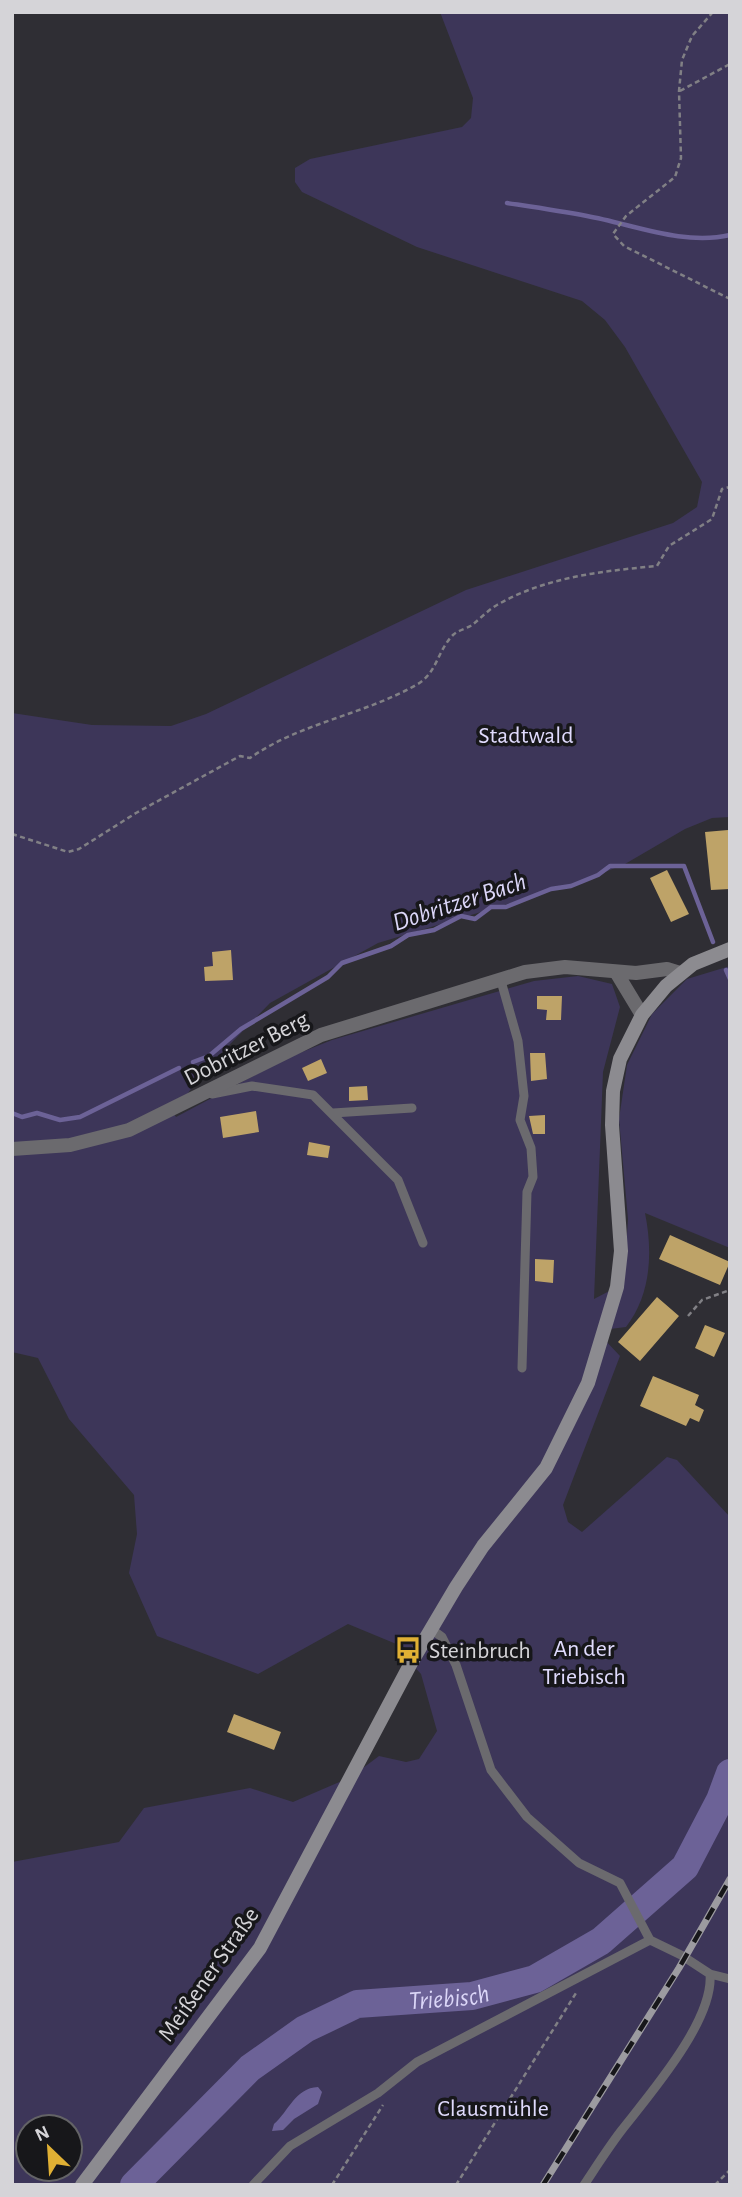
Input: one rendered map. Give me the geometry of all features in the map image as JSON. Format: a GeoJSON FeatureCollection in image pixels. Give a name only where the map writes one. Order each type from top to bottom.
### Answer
{"type":"FeatureCollection","features":[{"type":"Feature","properties":{"kind":"main road"},"geometry":{"type":"LineString","coordinates":[[680,973],[730,949]]}},
{"type":"Feature","properties":{"kind":"main road","name":"Meißener Straße"},"geometry":{"type":"LineString","coordinates":[[82,2185],[260,1948],[431,1629],[484,1546],[546,1468],[588,1382],[617,1287],[621,1251],[612,1125],[613,1091],[620,1059],[642,1015],[680,973]]}},
{"type":"Feature","properties":{"kind":"street","name":"Dobritzer Berg"},"geometry":{"type":"LineString","coordinates":[[12,1149],[44,1149],[101,1139],[129,1130],[284,1051],[333,1030],[524,972],[565,967],[616,972],[667,969],[680,973]]}},
{"type":"Feature","properties":{"kind":"street"},"geometry":{"type":"LineString","coordinates":[[616,972],[642,1015]]}},
{"type":"Feature","properties":{"kind":"lane"},"geometry":{"type":"LineString","coordinates":[[501,981],[518,1041],[524,1096],[520,1120],[531,1148],[533,1177],[527,1192],[522,1368]]}},
{"type":"Feature","properties":{"kind":"lane"},"geometry":{"type":"LineString","coordinates":[[200,1096],[251,1086],[313,1095],[398,1180],[422,1243]]}},
{"type":"Feature","properties":{"kind":"lane"},"geometry":{"type":"LineString","coordinates":[[333,1113],[412,1108]]}},
{"type":"Feature","properties":{"kind":"lane"},"geometry":{"type":"LineString","coordinates":[[431,1629],[442,1637],[448,1647],[486,1759],[503,1789],[559,1848],[579,1863],[614,1878],[624,1889],[650,1940],[681,1955],[710,1974],[730,1979]]}},
{"type":"Feature","properties":{"kind":"lane"},"geometry":{"type":"LineString","coordinates":[[253,2185],[271,2164],[309,2132],[387,2087],[417,2062],[650,1940]]}},
{"type":"Feature","properties":{"kind":"lane"},"geometry":{"type":"LineString","coordinates":[[584,2185],[620,2133],[665,2077],[708,1996],[710,1974]]}},
{"type":"Feature","properties":{"kind":"path"},"geometry":{"type":"LineString","coordinates":[[713,12],[692,36],[682,60],[679,92],[681,158],[675,177],[626,216],[614,234],[624,246],[730,299]]}},
{"type":"Feature","properties":{"kind":"path"},"geometry":{"type":"LineString","coordinates":[[679,92],[730,64]]}},
{"type":"Feature","properties":{"kind":"path"},"geometry":{"type":"LineString","coordinates":[[12,834],[68,852],[79,849],[136,813],[240,756],[250,758],[268,746],[387,701],[420,683],[434,670],[439,652],[455,633],[469,627],[496,606],[524,592],[592,573],[657,566],[669,546],[712,519],[722,489],[730,487]]}},
{"type":"Feature","properties":{"kind":"path"},"geometry":{"type":"LineString","coordinates":[[688,1316],[702,1300],[729,1290]]}},
{"type":"Feature","properties":{"kind":"path"},"geometry":{"type":"LineString","coordinates":[[456,2185],[590,1973]]}},
{"type":"Feature","properties":{"kind":"path"},"geometry":{"type":"LineString","coordinates":[[332,2185],[393,2092],[387,2087]]}},
{"type":"Feature","properties":{"kind":"path"},"geometry":{"type":"LineString","coordinates":[[715,2185],[730,2170]]}},
{"type":"Feature","properties":{"kind":"green space"},"geometry":{"type":"Polygon","coordinates":[[[440,12],[730,12],[730,817],[712,818],[685,829],[625,864],[580,882],[378,943],[270,1003],[201,1074],[174,1114],[176,1117],[287,1058],[332,1040],[534,981],[578,976],[612,984],[620,1007],[603,1072],[594,1299],[617,1287],[603,1338],[620,1356],[563,1505],[568,1522],[582,1532],[667,1457],[677,1460],[730,1517],[730,2185],[12,2185],[12,1862],[119,1842],[144,1808],[250,1788],[293,1802],[351,1777],[379,1756],[406,1762],[419,1759],[437,1731],[421,1674],[411,1663],[418,1653],[348,1624],[258,1674],[157,1636],[129,1573],[137,1534],[134,1495],[69,1419],[38,1358],[12,1352],[12,713],[92,725],[171,726],[206,714],[466,590],[673,523],[697,507],[702,482],[625,347],[605,320],[582,301],[417,247],[302,192],[295,182],[295,168],[310,159],[462,127],[471,118],[473,98],[440,12]]]}},
{"type":"Feature","properties":{"kind":"green space"},"geometry":{"type":"Polygon","coordinates":[[[730,966],[730,1248],[645,1213],[649,1258],[641,1301],[626,1327],[610,1329],[624,1284],[628,1219],[619,1119],[627,1065],[652,1014],[687,979],[730,966]]]}},
{"type":"Feature","properties":{"kind":"shaded area"},"geometry":{"type":"Polygon","coordinates":[[[318,2087],[322,2092],[318,2104],[294,2119],[283,2130],[272,2131],[274,2124],[298,2096],[310,2088],[318,2087]]]}},
{"type":"Feature","properties":{"kind":"building"},"geometry":{"type":"Polygon","coordinates":[[[728,830],[730,889],[711,890],[705,832],[728,830]]]}},
{"type":"Feature","properties":{"kind":"building"},"geometry":{"type":"Polygon","coordinates":[[[667,870],[689,914],[671,922],[650,878],[667,870]]]}},
{"type":"Feature","properties":{"kind":"building"},"geometry":{"type":"Polygon","coordinates":[[[231,950],[233,980],[205,981],[204,967],[213,966],[212,952],[231,950]]]}},
{"type":"Feature","properties":{"kind":"building"},"geometry":{"type":"Polygon","coordinates":[[[537,996],[562,996],[561,1020],[546,1020],[547,1010],[537,1009],[537,996]]]}},
{"type":"Feature","properties":{"kind":"building"},"geometry":{"type":"Polygon","coordinates":[[[530,1053],[545,1053],[547,1079],[531,1081],[530,1053]]]}},
{"type":"Feature","properties":{"kind":"building"},"geometry":{"type":"Polygon","coordinates":[[[321,1059],[327,1073],[308,1081],[302,1068],[321,1059]]]}},
{"type":"Feature","properties":{"kind":"building"},"geometry":{"type":"Polygon","coordinates":[[[367,1086],[368,1100],[349,1101],[349,1087],[367,1086]]]}},
{"type":"Feature","properties":{"kind":"building"},"geometry":{"type":"Polygon","coordinates":[[[256,1111],[259,1132],[223,1138],[220,1117],[256,1111]]]}},
{"type":"Feature","properties":{"kind":"building"},"geometry":{"type":"Polygon","coordinates":[[[545,1115],[545,1134],[533,1134],[529,1116],[545,1115]]]}},
{"type":"Feature","properties":{"kind":"building"},"geometry":{"type":"Polygon","coordinates":[[[309,1142],[330,1146],[328,1158],[307,1155],[309,1142]]]}},
{"type":"Feature","properties":{"kind":"building"},"geometry":{"type":"Polygon","coordinates":[[[670,1235],[730,1262],[720,1285],[659,1259],[670,1235]]]}},
{"type":"Feature","properties":{"kind":"building"},"geometry":{"type":"Polygon","coordinates":[[[535,1259],[554,1260],[553,1283],[535,1281],[535,1259]]]}},
{"type":"Feature","properties":{"kind":"building"},"geometry":{"type":"Polygon","coordinates":[[[657,1297],[679,1316],[640,1361],[618,1342],[657,1297]]]}},
{"type":"Feature","properties":{"kind":"building"},"geometry":{"type":"Polygon","coordinates":[[[705,1325],[725,1333],[714,1357],[695,1348],[705,1325]]]}},
{"type":"Feature","properties":{"kind":"building"},"geometry":{"type":"Polygon","coordinates":[[[653,1376],[699,1395],[695,1405],[704,1410],[699,1422],[690,1418],[686,1426],[640,1406],[653,1376]]]}},
{"type":"Feature","properties":{"kind":"building"},"geometry":{"type":"Polygon","coordinates":[[[234,1714],[281,1732],[274,1750],[227,1732],[234,1714]]]}},
{"type":"Feature","properties":{"kind":"waterway"},"geometry":{"type":"LineString","coordinates":[[507,203],[587,216],[676,236],[712,238],[730,235]]}},
{"type":"Feature","properties":{"kind":"waterway","name":"Dobritzer Bach"},"geometry":{"type":"LineString","coordinates":[[193,1062],[209,1056],[241,1029],[328,977],[342,963],[391,946],[408,935],[434,930],[461,916],[475,919],[491,907],[506,907],[551,889],[571,886],[598,875],[610,866],[684,866],[713,942]]}},
{"type":"Feature","properties":{"kind":"waterway","name":"Dobritzer Bach"},"geometry":{"type":"LineString","coordinates":[[726,970],[730,979]]}},
{"type":"Feature","properties":{"kind":"waterway","name":"Dobritzer Bach"},"geometry":{"type":"LineString","coordinates":[[12,1113],[22,1117],[37,1113],[60,1120],[80,1117],[179,1068]]}},
{"type":"Feature","properties":{"kind":"waterway","name":"Triebisch"},"geometry":{"type":"LineString","coordinates":[[134,2185],[250,2068],[305,2029],[357,2004],[472,1996],[535,1979],[601,1941],[685,1867],[720,1800],[730,1773]]}},
{"type":"Feature","properties":{"kind":"railway"},"geometry":{"type":"LineString","coordinates":[[543,2185],[679,1968],[730,1879]]}},
{"type":"Feature","properties":{"kind":"place","name":"Steinbruch"},"geometry":{"type":"Point","coordinates":[408,1650]}},
{"type":"Feature","properties":{"kind":"park label","name":"Stadtwald"},"geometry":{"type":"Point","coordinates":[526,735]}},
{"type":"Feature","properties":{"kind":"park label","name":"An der Triebisch"},"geometry":{"type":"Point","coordinates":[584,1662]}},
{"type":"Feature","properties":{"kind":"park label","name":"Clausmühle"},"geometry":{"type":"Point","coordinates":[493,2108]}}]}
